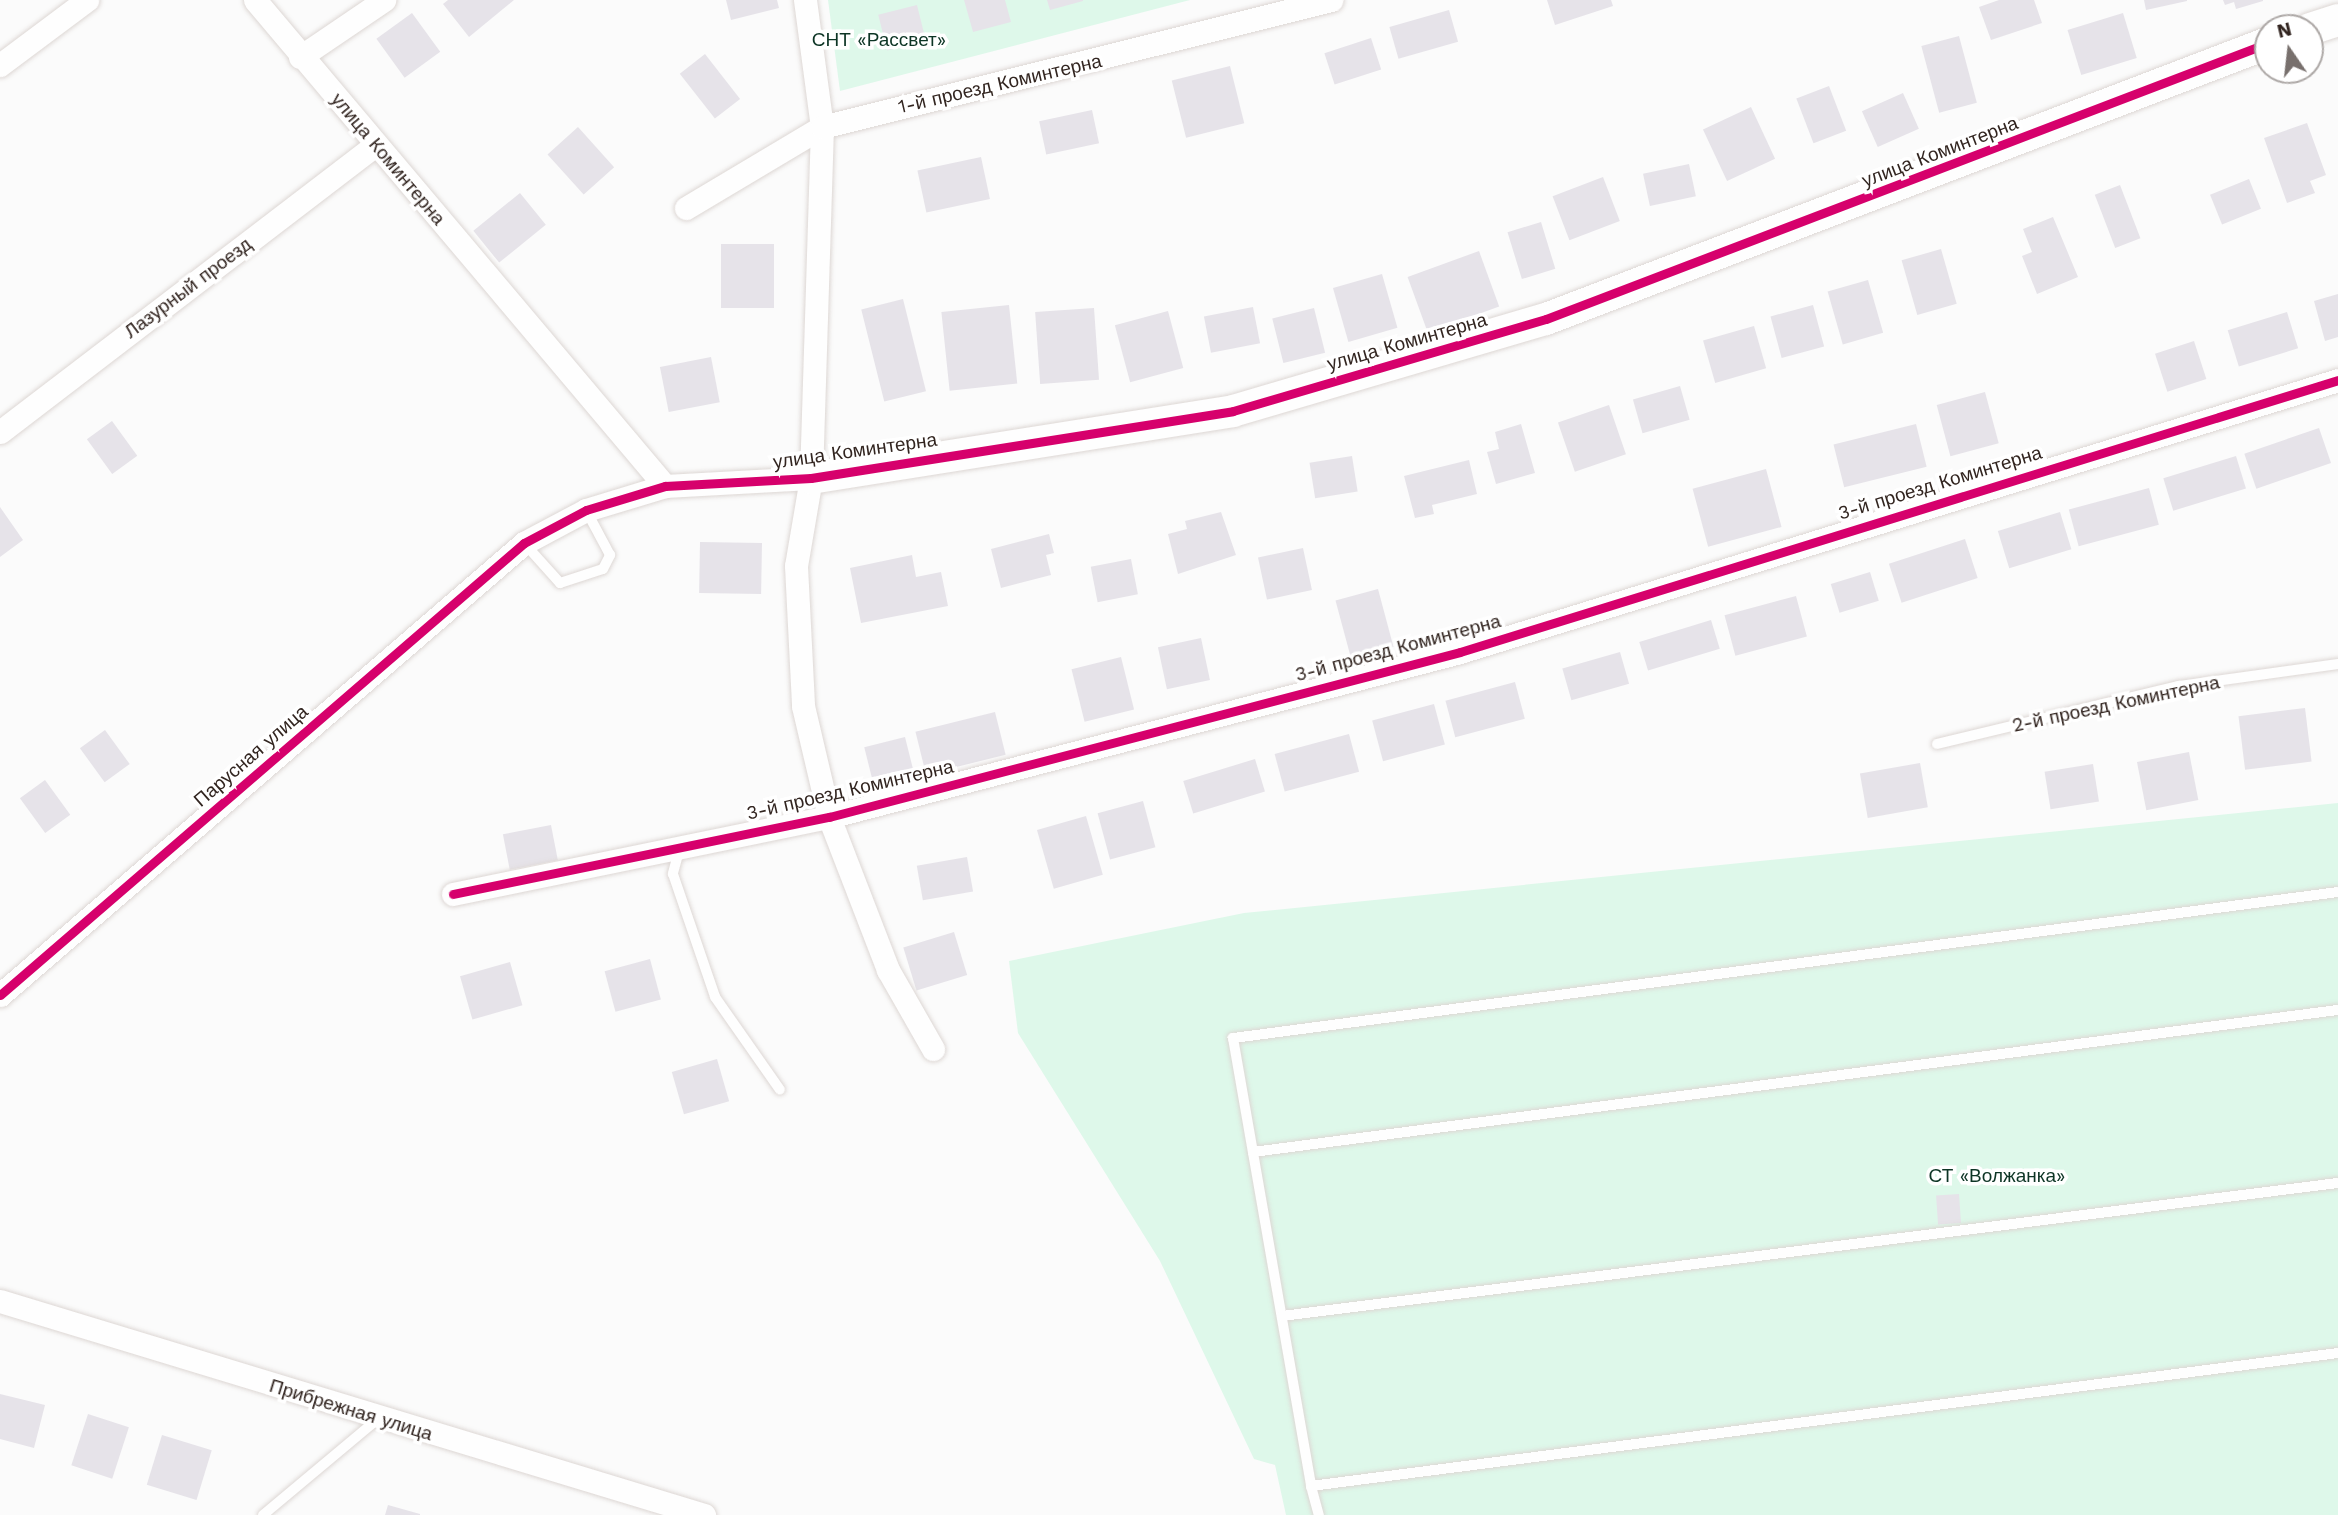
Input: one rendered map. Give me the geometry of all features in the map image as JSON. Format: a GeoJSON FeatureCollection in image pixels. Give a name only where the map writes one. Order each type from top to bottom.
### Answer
{"type":"FeatureCollection","features":[{"type":"Feature","properties":{"kind":"street"},"geometry":{"type":"LineString","coordinates":[[0,65],[87,0]]}},
{"type":"Feature","properties":{"kind":"street","name":"улица Коминтерна"},"geometry":{"type":"LineString","coordinates":[[255,0],[300,57],[665,486]]}},
{"type":"Feature","properties":{"kind":"street"},"geometry":{"type":"LineString","coordinates":[[300,57],[384,0]]}},
{"type":"Feature","properties":{"kind":"street"},"geometry":{"type":"LineString","coordinates":[[805,0],[822,127],[811,478],[796,566],[803,694],[829,817],[888,970],[933,1049]]}},
{"type":"Feature","properties":{"kind":"street","name":"1-й проезд Коминтерна"},"geometry":{"type":"LineString","coordinates":[[686,208],[822,127],[1331,0]]}},
{"type":"Feature","properties":{"kind":"street","name":"улица Коминтерна"},"geometry":{"type":"LineString","coordinates":[[524,543],[586,510],[665,486],[811,478],[1233,411],[1546,319],[2254,48]]}},
{"type":"Feature","properties":{"kind":"street","name":"Лазурный проезд"},"geometry":{"type":"LineString","coordinates":[[0,432],[376,145]]}},
{"type":"Feature","properties":{"kind":"street","name":"3-й проезд Коминтерна"},"geometry":{"type":"LineString","coordinates":[[453,894],[681,845],[829,817],[1460,652],[2338,380]]}},
{"type":"Feature","properties":{"kind":"street","name":"Парусная улица"},"geometry":{"type":"LineString","coordinates":[[0,995],[524,543]]}},
{"type":"Feature","properties":{"kind":"street","name":"Прибрежная улица"},"geometry":{"type":"LineString","coordinates":[[0,1301],[378,1419],[704,1515]]}},
{"type":"Feature","properties":{"kind":"lane"},"geometry":{"type":"LineString","coordinates":[[524,543],[559,583],[603,569],[610,555],[586,510]]}},
{"type":"Feature","properties":{"kind":"lane","name":"2-й проезд Коминтерна"},"geometry":{"type":"LineString","coordinates":[[1937,744],[2179,687],[2338,664]]}},
{"type":"Feature","properties":{"kind":"lane"},"geometry":{"type":"LineString","coordinates":[[681,845],[673,874],[715,997],[780,1090]]}},
{"type":"Feature","properties":{"kind":"lane"},"geometry":{"type":"LineString","coordinates":[[1319,1515],[1311,1486],[1233,1038],[2338,892]]}},
{"type":"Feature","properties":{"kind":"lane"},"geometry":{"type":"LineString","coordinates":[[1253,1152],[2338,1010]]}},
{"type":"Feature","properties":{"kind":"lane"},"geometry":{"type":"LineString","coordinates":[[1282,1316],[2338,1182]]}},
{"type":"Feature","properties":{"kind":"lane"},"geometry":{"type":"LineString","coordinates":[[1311,1486],[2338,1353]]}},
{"type":"Feature","properties":{"kind":"lane"},"geometry":{"type":"LineString","coordinates":[[263,1515],[378,1419]]}},
{"type":"Feature","properties":{"kind":"green space","name":"СНТ «Рассвет»"},"geometry":{"type":"Polygon","coordinates":[[[828,0],[1190,0],[840,91],[828,0]]]}},
{"type":"Feature","properties":{"kind":"green space","name":"СТ «Волжанка»"},"geometry":{"type":"Polygon","coordinates":[[[2338,803],[2338,1515],[1286,1515],[1275,1465],[1254,1459],[1160,1261],[1018,1033],[1009,961],[1244,913],[2338,803]]]}},
{"type":"Feature","properties":{"kind":"building"},"geometry":{"type":"Polygon","coordinates":[[[448,0],[514,0],[469,37],[443,4],[448,0]]]}},
{"type":"Feature","properties":{"kind":"building"},"geometry":{"type":"Polygon","coordinates":[[[726,0],[777,0],[779,8],[731,20],[726,0]]]}},
{"type":"Feature","properties":{"kind":"building"},"geometry":{"type":"Polygon","coordinates":[[[964,0],[1005,0],[1011,22],[973,32],[964,0]]]}},
{"type":"Feature","properties":{"kind":"building"},"geometry":{"type":"Polygon","coordinates":[[[1047,0],[1083,0],[1083,1],[1050,10],[1047,0]]]}},
{"type":"Feature","properties":{"kind":"building"},"geometry":{"type":"Polygon","coordinates":[[[1547,0],[1611,0],[1613,6],[1555,25],[1547,0]]]}},
{"type":"Feature","properties":{"kind":"building"},"geometry":{"type":"Polygon","coordinates":[[[1999,0],[2034,0],[2042,23],[1991,40],[1979,7],[1999,0]]]}},
{"type":"Feature","properties":{"kind":"building"},"geometry":{"type":"Polygon","coordinates":[[[2144,0],[2187,0],[2187,1],[2146,10],[2144,0]]]}},
{"type":"Feature","properties":{"kind":"building"},"geometry":{"type":"Polygon","coordinates":[[[2223,0],[2263,1],[2236,9],[2234,2],[2225,5],[2223,0]]]}},
{"type":"Feature","properties":{"kind":"building"},"geometry":{"type":"Polygon","coordinates":[[[917,5],[926,41],[887,51],[878,15],[917,5]]]}},
{"type":"Feature","properties":{"kind":"building"},"geometry":{"type":"Polygon","coordinates":[[[1449,10],[1458,42],[1398,59],[1389,27],[1449,10]]]}},
{"type":"Feature","properties":{"kind":"building"},"geometry":{"type":"Polygon","coordinates":[[[412,13],[440,52],[405,78],[376,39],[412,13]]]}},
{"type":"Feature","properties":{"kind":"building"},"geometry":{"type":"Polygon","coordinates":[[[2123,13],[2137,58],[2081,75],[2068,30],[2123,13]]]}},
{"type":"Feature","properties":{"kind":"building"},"geometry":{"type":"Polygon","coordinates":[[[1959,36],[1977,103],[1939,113],[1921,46],[1959,36]]]}},
{"type":"Feature","properties":{"kind":"building"},"geometry":{"type":"Polygon","coordinates":[[[1371,38],[1381,69],[1335,85],[1324,53],[1371,38]]]}},
{"type":"Feature","properties":{"kind":"building"},"geometry":{"type":"Polygon","coordinates":[[[705,54],[740,99],[715,119],[680,74],[705,54]]]}},
{"type":"Feature","properties":{"kind":"building"},"geometry":{"type":"Polygon","coordinates":[[[1230,66],[1244,123],[1186,138],[1172,81],[1230,66]]]}},
{"type":"Feature","properties":{"kind":"building"},"geometry":{"type":"Polygon","coordinates":[[[1829,86],[1846,131],[1814,143],[1796,99],[1829,86]]]}},
{"type":"Feature","properties":{"kind":"building"},"geometry":{"type":"Polygon","coordinates":[[[1903,93],[1919,129],[1878,147],[1862,111],[1903,93]]]}},
{"type":"Feature","properties":{"kind":"building"},"geometry":{"type":"Polygon","coordinates":[[[1751,107],[1775,159],[1727,181],[1703,129],[1751,107]]]}},
{"type":"Feature","properties":{"kind":"building"},"geometry":{"type":"Polygon","coordinates":[[[1092,110],[1099,143],[1046,154],[1039,121],[1092,110]]]}},
{"type":"Feature","properties":{"kind":"building"},"geometry":{"type":"Polygon","coordinates":[[[2307,123],[2326,175],[2310,181],[2315,193],[2287,203],[2264,138],[2307,123]]]}},
{"type":"Feature","properties":{"kind":"building"},"geometry":{"type":"Polygon","coordinates":[[[578,127],[614,167],[584,195],[548,154],[578,127]]]}},
{"type":"Feature","properties":{"kind":"building"},"geometry":{"type":"Polygon","coordinates":[[[981,157],[990,199],[926,213],[917,171],[981,157]]]}},
{"type":"Feature","properties":{"kind":"building"},"geometry":{"type":"Polygon","coordinates":[[[1689,164],[1696,196],[1650,206],[1643,174],[1689,164]]]}},
{"type":"Feature","properties":{"kind":"building"},"geometry":{"type":"Polygon","coordinates":[[[1603,177],[1620,221],[1569,240],[1553,196],[1603,177]]]}},
{"type":"Feature","properties":{"kind":"building"},"geometry":{"type":"Polygon","coordinates":[[[2249,179],[2261,209],[2222,224],[2210,195],[2249,179]]]}},
{"type":"Feature","properties":{"kind":"building"},"geometry":{"type":"Polygon","coordinates":[[[2120,185],[2140,238],[2115,248],[2095,195],[2120,185]]]}},
{"type":"Feature","properties":{"kind":"building"},"geometry":{"type":"Polygon","coordinates":[[[520,193],[546,225],[499,263],[473,231],[520,193]]]}},
{"type":"Feature","properties":{"kind":"building"},"geometry":{"type":"Polygon","coordinates":[[[2053,217],[2078,277],[2037,294],[2022,256],[2032,252],[2023,229],[2053,217]]]}},
{"type":"Feature","properties":{"kind":"building"},"geometry":{"type":"Polygon","coordinates":[[[1541,222],[1555,269],[1522,279],[1508,232],[1541,222]]]}},
{"type":"Feature","properties":{"kind":"building"},"geometry":{"type":"Polygon","coordinates":[[[721,244],[774,244],[774,308],[721,308],[721,244]]]}},
{"type":"Feature","properties":{"kind":"building"},"geometry":{"type":"Polygon","coordinates":[[[1941,249],[1957,304],[1917,315],[1902,260],[1941,249]]]}},
{"type":"Feature","properties":{"kind":"building"},"geometry":{"type":"Polygon","coordinates":[[[1479,251],[1499,306],[1428,332],[1408,277],[1479,251]]]}},
{"type":"Feature","properties":{"kind":"building"},"geometry":{"type":"Polygon","coordinates":[[[1382,274],[1397,328],[1348,342],[1333,288],[1382,274]]]}},
{"type":"Feature","properties":{"kind":"building"},"geometry":{"type":"Polygon","coordinates":[[[1868,280],[1883,333],[1843,344],[1828,292],[1868,280]]]}},
{"type":"Feature","properties":{"kind":"building"},"geometry":{"type":"Polygon","coordinates":[[[2338,294],[2338,337],[2325,341],[2314,301],[2338,294]]]}},
{"type":"Feature","properties":{"kind":"building"},"geometry":{"type":"Polygon","coordinates":[[[903,299],[926,391],[884,402],[861,309],[903,299]]]}},
{"type":"Feature","properties":{"kind":"building"},"geometry":{"type":"Polygon","coordinates":[[[1009,305],[1017,384],[950,391],[941,312],[1009,305]]]}},
{"type":"Feature","properties":{"kind":"building"},"geometry":{"type":"Polygon","coordinates":[[[1813,305],[1824,347],[1782,358],[1770,316],[1813,305]]]}},
{"type":"Feature","properties":{"kind":"building"},"geometry":{"type":"Polygon","coordinates":[[[1253,307],[1260,343],[1211,353],[1204,317],[1253,307]]]}},
{"type":"Feature","properties":{"kind":"building"},"geometry":{"type":"Polygon","coordinates":[[[1094,308],[1099,380],[1040,384],[1035,312],[1094,308]]]}},
{"type":"Feature","properties":{"kind":"building"},"geometry":{"type":"Polygon","coordinates":[[[1314,308],[1325,353],[1283,363],[1272,318],[1314,308]]]}},
{"type":"Feature","properties":{"kind":"building"},"geometry":{"type":"Polygon","coordinates":[[[1168,311],[1183,368],[1130,382],[1115,325],[1168,311]]]}},
{"type":"Feature","properties":{"kind":"building"},"geometry":{"type":"Polygon","coordinates":[[[2287,312],[2298,348],[2239,366],[2228,330],[2287,312]]]}},
{"type":"Feature","properties":{"kind":"building"},"geometry":{"type":"Polygon","coordinates":[[[1754,326],[1766,368],[1715,383],[1703,341],[1754,326]]]}},
{"type":"Feature","properties":{"kind":"building"},"geometry":{"type":"Polygon","coordinates":[[[2194,341],[2206,379],[2167,392],[2155,354],[2194,341]]]}},
{"type":"Feature","properties":{"kind":"building"},"geometry":{"type":"Polygon","coordinates":[[[711,357],[720,402],[669,412],[660,367],[711,357]]]}},
{"type":"Feature","properties":{"kind":"building"},"geometry":{"type":"Polygon","coordinates":[[[1680,386],[1690,420],[1643,433],[1633,400],[1680,386]]]}},
{"type":"Feature","properties":{"kind":"building"},"geometry":{"type":"Polygon","coordinates":[[[1985,392],[1999,443],[1950,456],[1937,405],[1985,392]]]}},
{"type":"Feature","properties":{"kind":"building"},"geometry":{"type":"Polygon","coordinates":[[[1609,405],[1626,454],[1575,472],[1558,423],[1609,405]]]}},
{"type":"Feature","properties":{"kind":"building"},"geometry":{"type":"Polygon","coordinates":[[[112,421],[137,456],[112,474],[87,439],[112,421]]]}},
{"type":"Feature","properties":{"kind":"building"},"geometry":{"type":"Polygon","coordinates":[[[1521,424],[1535,473],[1496,484],[1487,452],[1499,449],[1495,432],[1521,424]]]}},
{"type":"Feature","properties":{"kind":"building"},"geometry":{"type":"Polygon","coordinates":[[[1916,424],[1927,467],[1844,487],[1834,445],[1916,424]]]}},
{"type":"Feature","properties":{"kind":"building"},"geometry":{"type":"Polygon","coordinates":[[[2319,428],[2331,463],[2256,489],[2244,454],[2319,428]]]}},
{"type":"Feature","properties":{"kind":"building"},"geometry":{"type":"Polygon","coordinates":[[[1352,456],[1358,492],[1315,498],[1310,463],[1352,456]]]}},
{"type":"Feature","properties":{"kind":"building"},"geometry":{"type":"Polygon","coordinates":[[[2236,456],[2246,489],[2173,511],[2163,478],[2236,456]]]}},
{"type":"Feature","properties":{"kind":"building"},"geometry":{"type":"Polygon","coordinates":[[[1469,460],[1477,494],[1432,505],[1434,514],[1415,518],[1404,476],[1469,460]]]}},
{"type":"Feature","properties":{"kind":"building"},"geometry":{"type":"Polygon","coordinates":[[[1766,469],[1782,527],[1708,547],[1693,489],[1766,469]]]}},
{"type":"Feature","properties":{"kind":"building"},"geometry":{"type":"Polygon","coordinates":[[[2149,488],[2159,525],[2079,546],[2069,509],[2149,488]]]}},
{"type":"Feature","properties":{"kind":"building"},"geometry":{"type":"Polygon","coordinates":[[[0,507],[23,540],[0,557],[0,507]]]}},
{"type":"Feature","properties":{"kind":"building"},"geometry":{"type":"Polygon","coordinates":[[[1221,512],[1236,555],[1178,574],[1168,534],[1187,529],[1185,521],[1221,512]]]}},
{"type":"Feature","properties":{"kind":"building"},"geometry":{"type":"Polygon","coordinates":[[[2060,512],[2071,549],[2009,568],[1998,531],[2060,512]]]}},
{"type":"Feature","properties":{"kind":"building"},"geometry":{"type":"Polygon","coordinates":[[[1049,534],[1054,553],[1046,555],[1051,575],[1001,588],[991,549],[1049,534]]]}},
{"type":"Feature","properties":{"kind":"building"},"geometry":{"type":"Polygon","coordinates":[[[1965,539],[1978,578],[1902,603],[1889,564],[1965,539]]]}},
{"type":"Feature","properties":{"kind":"building"},"geometry":{"type":"Polygon","coordinates":[[[700,542],[762,543],[761,594],[699,593],[700,542]]]}},
{"type":"Feature","properties":{"kind":"building"},"geometry":{"type":"Polygon","coordinates":[[[1303,548],[1312,590],[1267,600],[1258,558],[1303,548]]]}},
{"type":"Feature","properties":{"kind":"building"},"geometry":{"type":"Polygon","coordinates":[[[912,555],[916,577],[941,572],[948,606],[861,623],[850,568],[912,555]]]}},
{"type":"Feature","properties":{"kind":"building"},"geometry":{"type":"Polygon","coordinates":[[[1131,559],[1138,594],[1098,602],[1091,567],[1131,559]]]}},
{"type":"Feature","properties":{"kind":"building"},"geometry":{"type":"Polygon","coordinates":[[[1870,572],[1879,601],[1840,613],[1831,584],[1870,572]]]}},
{"type":"Feature","properties":{"kind":"building"},"geometry":{"type":"Polygon","coordinates":[[[1378,589],[1394,647],[1351,658],[1335,600],[1378,589]]]}},
{"type":"Feature","properties":{"kind":"building"},"geometry":{"type":"Polygon","coordinates":[[[1796,596],[1807,637],[1735,656],[1725,615],[1796,596]]]}},
{"type":"Feature","properties":{"kind":"building"},"geometry":{"type":"Polygon","coordinates":[[[1711,620],[1720,649],[1648,671],[1639,642],[1711,620]]]}},
{"type":"Feature","properties":{"kind":"building"},"geometry":{"type":"Polygon","coordinates":[[[1201,638],[1210,680],[1167,689],[1158,647],[1201,638]]]}},
{"type":"Feature","properties":{"kind":"building"},"geometry":{"type":"Polygon","coordinates":[[[1620,652],[1629,684],[1571,700],[1562,669],[1620,652]]]}},
{"type":"Feature","properties":{"kind":"building"},"geometry":{"type":"Polygon","coordinates":[[[1121,657],[1134,709],[1085,722],[1072,669],[1121,657]]]}},
{"type":"Feature","properties":{"kind":"building"},"geometry":{"type":"Polygon","coordinates":[[[1515,682],[1525,719],[1455,737],[1445,701],[1515,682]]]}},
{"type":"Feature","properties":{"kind":"building"},"geometry":{"type":"Polygon","coordinates":[[[1434,704],[1445,745],[1383,761],[1372,721],[1434,704]]]}},
{"type":"Feature","properties":{"kind":"building"},"geometry":{"type":"Polygon","coordinates":[[[2305,708],[2312,762],[2245,770],[2238,716],[2305,708]]]}},
{"type":"Feature","properties":{"kind":"building"},"geometry":{"type":"Polygon","coordinates":[[[995,712],[1006,755],[926,775],[915,732],[995,712]]]}},
{"type":"Feature","properties":{"kind":"building"},"geometry":{"type":"Polygon","coordinates":[[[105,730],[130,764],[105,782],[80,748],[105,730]]]}},
{"type":"Feature","properties":{"kind":"building"},"geometry":{"type":"Polygon","coordinates":[[[1349,734],[1359,772],[1285,792],[1275,754],[1349,734]]]}},
{"type":"Feature","properties":{"kind":"building"},"geometry":{"type":"Polygon","coordinates":[[[905,737],[915,777],[874,787],[864,747],[905,737]]]}},
{"type":"Feature","properties":{"kind":"building"},"geometry":{"type":"Polygon","coordinates":[[[2189,752],[2198,800],[2146,810],[2137,762],[2189,752]]]}},
{"type":"Feature","properties":{"kind":"building"},"geometry":{"type":"Polygon","coordinates":[[[1255,759],[1265,792],[1193,813],[1183,781],[1255,759]]]}},
{"type":"Feature","properties":{"kind":"building"},"geometry":{"type":"Polygon","coordinates":[[[1920,763],[1928,807],[1868,818],[1860,774],[1920,763]]]}},
{"type":"Feature","properties":{"kind":"building"},"geometry":{"type":"Polygon","coordinates":[[[2093,764],[2099,802],[2051,809],[2045,772],[2093,764]]]}},
{"type":"Feature","properties":{"kind":"building"},"geometry":{"type":"Polygon","coordinates":[[[45,780],[70,815],[45,833],[20,798],[45,780]]]}},
{"type":"Feature","properties":{"kind":"building"},"geometry":{"type":"Polygon","coordinates":[[[1143,801],[1155,847],[1110,860],[1098,813],[1143,801]]]}},
{"type":"Feature","properties":{"kind":"building"},"geometry":{"type":"Polygon","coordinates":[[[1086,816],[1103,875],[1054,889],[1037,830],[1086,816]]]}},
{"type":"Feature","properties":{"kind":"building"},"geometry":{"type":"Polygon","coordinates":[[[551,825],[558,860],[510,870],[503,834],[551,825]]]}},
{"type":"Feature","properties":{"kind":"building"},"geometry":{"type":"Polygon","coordinates":[[[967,857],[973,891],[923,900],[917,866],[967,857]]]}},
{"type":"Feature","properties":{"kind":"building"},"geometry":{"type":"Polygon","coordinates":[[[954,932],[967,975],[916,991],[903,947],[954,932]]]}},
{"type":"Feature","properties":{"kind":"building"},"geometry":{"type":"Polygon","coordinates":[[[650,959],[661,1000],[615,1012],[605,971],[650,959]]]}},
{"type":"Feature","properties":{"kind":"building"},"geometry":{"type":"Polygon","coordinates":[[[510,962],[522,1005],[472,1020],[460,976],[510,962]]]}},
{"type":"Feature","properties":{"kind":"building"},"geometry":{"type":"Polygon","coordinates":[[[717,1059],[729,1101],[684,1114],[672,1072],[717,1059]]]}},
{"type":"Feature","properties":{"kind":"building"},"geometry":{"type":"Polygon","coordinates":[[[1959,1194],[1961,1223],[1938,1225],[1936,1196],[1959,1194]]]}},
{"type":"Feature","properties":{"kind":"building"},"geometry":{"type":"Polygon","coordinates":[[[0,1394],[45,1405],[34,1448],[0,1439],[0,1394]]]}},
{"type":"Feature","properties":{"kind":"building"},"geometry":{"type":"Polygon","coordinates":[[[88,1414],[129,1427],[112,1479],[71,1465],[88,1414]]]}},
{"type":"Feature","properties":{"kind":"building"},"geometry":{"type":"Polygon","coordinates":[[[162,1435],[212,1450],[197,1500],[147,1485],[162,1435]]]}},
{"type":"Feature","properties":{"kind":"building"},"geometry":{"type":"Polygon","coordinates":[[[388,1505],[420,1514],[420,1515],[385,1515],[388,1505]]]}},
{"type":"Feature","properties":{"kind":"cycle path"},"geometry":{"type":"LineString","coordinates":[[0,995],[524,543],[586,510],[665,486],[811,478],[1233,411],[1546,319],[2254,48]]}},
{"type":"Feature","properties":{"kind":"cycle path"},"geometry":{"type":"LineString","coordinates":[[453,894],[829,817],[1460,652],[2338,380]]}}]}
